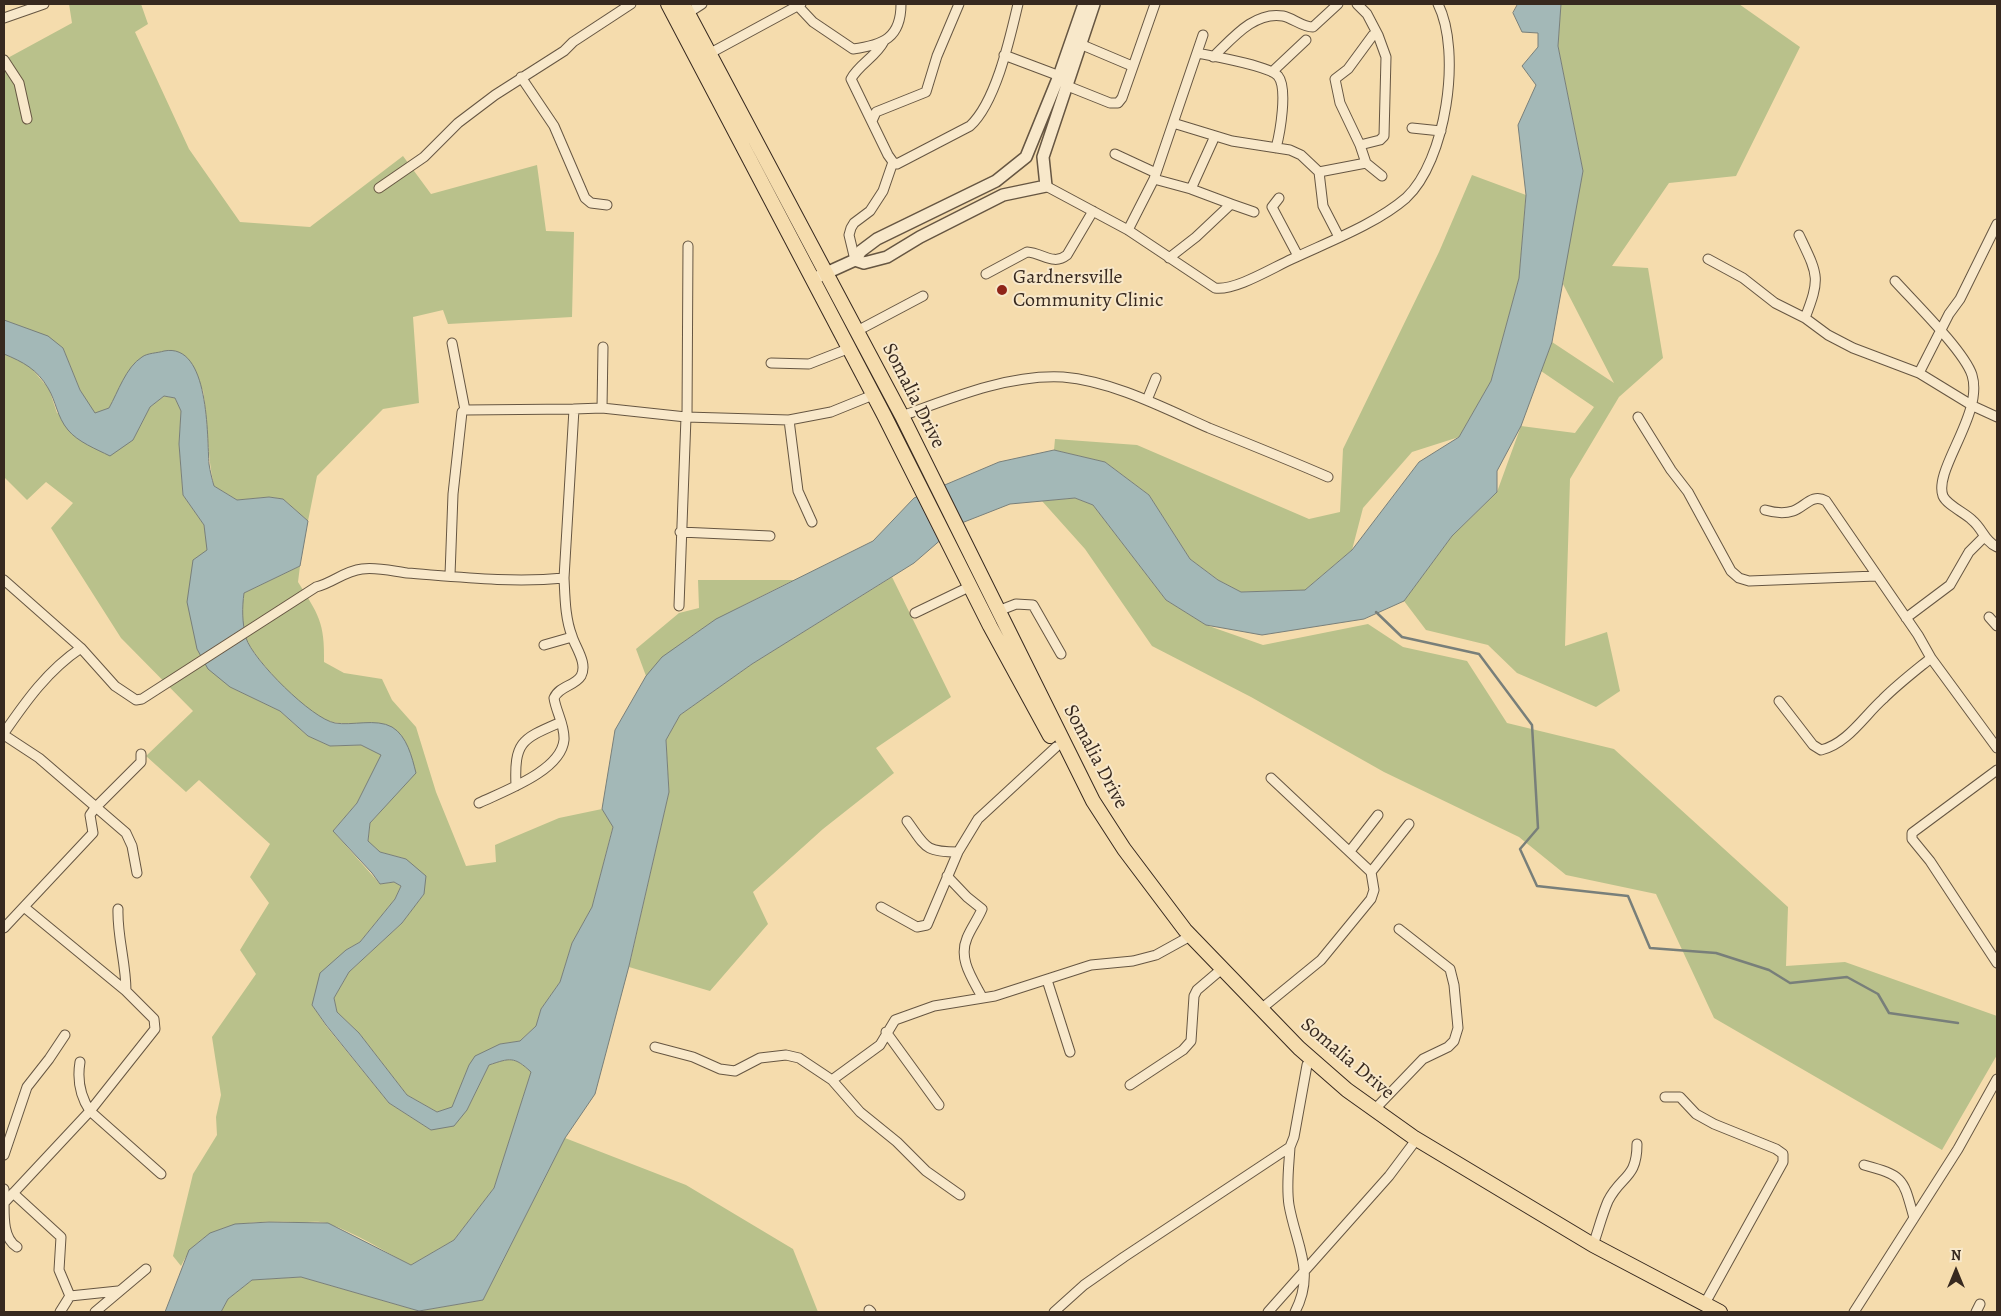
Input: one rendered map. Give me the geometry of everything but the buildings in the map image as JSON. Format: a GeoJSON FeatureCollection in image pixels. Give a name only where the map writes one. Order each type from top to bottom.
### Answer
{"type":"FeatureCollection","features":[{"type":"Feature","properties":{"kind":"main road","name":"Somalia Drive"},"geometry":{"type":"LineString","coordinates":[[668,4],[704,56]]}},
{"type":"Feature","properties":{"kind":"main road","name":"Somalia Drive"},"geometry":{"type":"LineString","coordinates":[[685,8],[704,56],[819,276],[850,348],[918,483],[998,611],[1093,801],[1124,850],[1185,930],[1299,1048],[1310,1062],[1347,1090],[1413,1137],[1701,1308]]}},
{"type":"Feature","properties":{"kind":"main road","name":"Somalia Drive"},"geometry":{"type":"LineString","coordinates":[[819,276],[857,331],[902,416],[931,476],[957,543],[971,586],[1084,800],[1115,850],[1165,917],[1217,973],[1310,1062],[1412,1144],[1483,1190],[1701,1308],[1720,1312]]}},
{"type":"Feature","properties":{"kind":"street"},"geometry":{"type":"LineString","coordinates":[[4,18],[44,4]]}},
{"type":"Feature","properties":{"kind":"street"},"geometry":{"type":"LineString","coordinates":[[379,188],[424,156],[458,123],[521,77],[564,51],[573,42],[631,4]]}},
{"type":"Feature","properties":{"kind":"street"},"geometry":{"type":"LineString","coordinates":[[685,8],[702,4]]}},
{"type":"Feature","properties":{"kind":"street"},"geometry":{"type":"LineString","coordinates":[[855,260],[850,235],[851,228],[854,223],[870,211],[883,191],[893,162],[851,79],[854,72],[878,51],[884,41],[895,32],[901,4]]}},
{"type":"Feature","properties":{"kind":"street"},"geometry":{"type":"LineString","coordinates":[[872,121],[876,112],[926,92],[959,4]]}},
{"type":"Feature","properties":{"kind":"street"},"geometry":{"type":"LineString","coordinates":[[893,162],[897,164],[970,126],[984,109],[1004,56],[1018,4]]}},
{"type":"Feature","properties":{"kind":"street"},"geometry":{"type":"LineString","coordinates":[[1046,186],[1043,157],[1084,4]]}},
{"type":"Feature","properties":{"kind":"street"},"geometry":{"type":"LineString","coordinates":[[819,276],[855,260],[868,245],[996,181],[1026,157],[1080,44],[1094,4]]}},
{"type":"Feature","properties":{"kind":"street"},"geometry":{"type":"LineString","coordinates":[[1146,4],[1152,13]]}},
{"type":"Feature","properties":{"kind":"street"},"geometry":{"type":"LineString","coordinates":[[1004,56],[1064,80],[1110,103],[1118,103],[1155,4]]}},
{"type":"Feature","properties":{"kind":"street"},"geometry":{"type":"LineString","coordinates":[[1213,57],[1249,24],[1274,16],[1285,16],[1308,27],[1313,27],[1338,4]]}},
{"type":"Feature","properties":{"kind":"street"},"geometry":{"type":"LineString","coordinates":[[1357,4],[1367,14],[1378,35],[1386,57],[1384,136],[1380,140],[1360,145]]}},
{"type":"Feature","properties":{"kind":"street"},"geometry":{"type":"LineString","coordinates":[[855,260],[864,262],[887,257],[920,237],[1004,195],[1046,186],[1128,230],[1207,284],[1224,290],[1339,237],[1378,216],[1408,196],[1424,172],[1441,131],[1448,94],[1449,47],[1438,4]]}},
{"type":"Feature","properties":{"kind":"street"},"geometry":{"type":"LineString","coordinates":[[704,56],[799,5],[813,22],[853,50],[884,41]]}},
{"type":"Feature","properties":{"kind":"street"},"geometry":{"type":"LineString","coordinates":[[1128,230],[1155,176],[1202,35]]}},
{"type":"Feature","properties":{"kind":"street"},"geometry":{"type":"LineString","coordinates":[[1378,35],[1372,35],[1348,70],[1335,79],[1340,103],[1360,145],[1366,163],[1382,176]]}},
{"type":"Feature","properties":{"kind":"street"},"geometry":{"type":"LineString","coordinates":[[1272,72],[1306,40]]}},
{"type":"Feature","properties":{"kind":"street"},"geometry":{"type":"LineString","coordinates":[[1080,44],[1132,66]]}},
{"type":"Feature","properties":{"kind":"street"},"geometry":{"type":"LineString","coordinates":[[1197,54],[1272,72],[1278,77],[1281,83],[1282,124],[1276,148]]}},
{"type":"Feature","properties":{"kind":"street"},"geometry":{"type":"LineString","coordinates":[[4,60],[19,83],[27,120]]}},
{"type":"Feature","properties":{"kind":"street"},"geometry":{"type":"LineString","coordinates":[[521,77],[554,126],[586,198],[592,202],[607,204]]}},
{"type":"Feature","properties":{"kind":"street"},"geometry":{"type":"LineString","coordinates":[[1174,123],[1215,136],[1301,155],[1319,172],[1323,206],[1339,237]]}},
{"type":"Feature","properties":{"kind":"street"},"geometry":{"type":"LineString","coordinates":[[1412,128],[1441,131]]}},
{"type":"Feature","properties":{"kind":"street"},"geometry":{"type":"LineString","coordinates":[[1192,189],[1215,136]]}},
{"type":"Feature","properties":{"kind":"street"},"geometry":{"type":"LineString","coordinates":[[1115,154],[1155,176],[1254,212]]}},
{"type":"Feature","properties":{"kind":"street"},"geometry":{"type":"LineString","coordinates":[[1026,157],[1043,157]]}},
{"type":"Feature","properties":{"kind":"street"},"geometry":{"type":"LineString","coordinates":[[1319,172],[1366,163]]}},
{"type":"Feature","properties":{"kind":"street"},"geometry":{"type":"LineString","coordinates":[[996,181],[1004,195]]}},
{"type":"Feature","properties":{"kind":"street"},"geometry":{"type":"LineString","coordinates":[[1279,198],[1272,207],[1298,256]]}},
{"type":"Feature","properties":{"kind":"street"},"geometry":{"type":"LineString","coordinates":[[1169,258],[1196,237],[1231,204]]}},
{"type":"Feature","properties":{"kind":"street"},"geometry":{"type":"LineString","coordinates":[[986,274],[1027,252],[1054,261],[1061,260],[1067,255],[1093,210]]}},
{"type":"Feature","properties":{"kind":"street"},"geometry":{"type":"LineString","coordinates":[[912,222],[920,237]]}},
{"type":"Feature","properties":{"kind":"street"},"geometry":{"type":"LineString","coordinates":[[1919,372],[1960,299],[1997,224]]}},
{"type":"Feature","properties":{"kind":"street"},"geometry":{"type":"LineString","coordinates":[[1799,235],[1816,270],[1817,280],[1805,318]]}},
{"type":"Feature","properties":{"kind":"street"},"geometry":{"type":"LineString","coordinates":[[679,606],[680,532],[686,417],[688,246]]}},
{"type":"Feature","properties":{"kind":"street"},"geometry":{"type":"LineString","coordinates":[[1708,259],[1743,278],[1775,303],[1805,318],[1828,335],[1853,348],[1919,372],[1973,406],[1997,417]]}},
{"type":"Feature","properties":{"kind":"street"},"geometry":{"type":"LineString","coordinates":[[1895,281],[1941,331],[1958,353],[1972,376],[1973,406],[1945,473],[1942,492],[1945,499],[1976,523],[1984,537],[1997,548]]}},
{"type":"Feature","properties":{"kind":"street"},"geometry":{"type":"LineString","coordinates":[[857,331],[923,296]]}},
{"type":"Feature","properties":{"kind":"street"},"geometry":{"type":"LineString","coordinates":[[452,342],[465,410]]}},
{"type":"Feature","properties":{"kind":"street"},"geometry":{"type":"LineString","coordinates":[[602,408],[603,347]]}},
{"type":"Feature","properties":{"kind":"street"},"geometry":{"type":"LineString","coordinates":[[771,363],[809,364],[850,348]]}},
{"type":"Feature","properties":{"kind":"street"},"geometry":{"type":"LineString","coordinates":[[902,416],[962,395],[1006,383],[1037,378],[1063,377],[1087,382],[1147,400],[1328,477]]}},
{"type":"Feature","properties":{"kind":"street"},"geometry":{"type":"LineString","coordinates":[[1147,400],[1156,378]]}},
{"type":"Feature","properties":{"kind":"street"},"geometry":{"type":"LineString","coordinates":[[450,575],[453,494],[460,416],[465,410],[602,408],[686,417],[789,420],[831,412],[873,394]]}},
{"type":"Feature","properties":{"kind":"street"},"geometry":{"type":"LineString","coordinates":[[479,803],[516,786],[551,765],[558,756],[564,740],[554,698],[558,692],[580,678],[583,669],[578,646],[572,637],[564,578],[574,409]]}},
{"type":"Feature","properties":{"kind":"street"},"geometry":{"type":"LineString","coordinates":[[1638,417],[1671,470],[1688,492],[1732,570],[1739,578],[1749,582],[1876,576]]}},
{"type":"Feature","properties":{"kind":"street"},"geometry":{"type":"LineString","coordinates":[[789,420],[798,491],[812,522]]}},
{"type":"Feature","properties":{"kind":"street"},"geometry":{"type":"LineString","coordinates":[[1766,510],[1788,512],[1813,499],[1823,499],[1906,618],[1931,658],[1997,748]]}},
{"type":"Feature","properties":{"kind":"street"},"geometry":{"type":"LineString","coordinates":[[680,532],[770,536]]}},
{"type":"Feature","properties":{"kind":"street"},"geometry":{"type":"LineString","coordinates":[[1906,618],[1950,585],[1969,552],[1984,537]]}},
{"type":"Feature","properties":{"kind":"street"},"geometry":{"type":"LineString","coordinates":[[4,580],[81,648],[115,686],[136,700],[142,699],[316,587],[329,584],[346,573],[364,568],[513,580],[564,578]]}},
{"type":"Feature","properties":{"kind":"street"},"geometry":{"type":"LineString","coordinates":[[915,613],[971,586]]}},
{"type":"Feature","properties":{"kind":"street"},"geometry":{"type":"LineString","coordinates":[[998,611],[1016,604],[1033,605],[1061,654]]}},
{"type":"Feature","properties":{"kind":"street"},"geometry":{"type":"LineString","coordinates":[[1989,616],[1997,626]]}},
{"type":"Feature","properties":{"kind":"street"},"geometry":{"type":"LineString","coordinates":[[544,645],[572,637]]}},
{"type":"Feature","properties":{"kind":"street"},"geometry":{"type":"LineString","coordinates":[[81,648],[65,659],[42,680],[4,734],[39,758],[95,808],[126,832],[132,846],[137,873]]}},
{"type":"Feature","properties":{"kind":"street"},"geometry":{"type":"LineString","coordinates":[[1779,701],[1813,745],[1821,750],[1854,730],[1881,700],[1931,658]]}},
{"type":"Feature","properties":{"kind":"street"},"geometry":{"type":"LineString","coordinates":[[516,786],[515,764],[518,750],[523,742],[561,722]]}},
{"type":"Feature","properties":{"kind":"street"},"geometry":{"type":"LineString","coordinates":[[881,907],[917,927],[923,927],[930,919],[958,852],[987,808],[1056,747]]}},
{"type":"Feature","properties":{"kind":"street"},"geometry":{"type":"LineString","coordinates":[[4,928],[94,833],[90,815],[141,762],[141,754]]}},
{"type":"Feature","properties":{"kind":"street"},"geometry":{"type":"LineString","coordinates":[[1997,770],[1912,833],[1912,839],[1935,868],[1997,963]]}},
{"type":"Feature","properties":{"kind":"street"},"geometry":{"type":"LineString","coordinates":[[1261,1009],[1321,960],[1371,898],[1374,890],[1371,872],[1270,778]]}},
{"type":"Feature","properties":{"kind":"street"},"geometry":{"type":"LineString","coordinates":[[1350,851],[1378,816]]}},
{"type":"Feature","properties":{"kind":"street"},"geometry":{"type":"LineString","coordinates":[[907,821],[926,847],[933,851],[958,852]]}},
{"type":"Feature","properties":{"kind":"street"},"geometry":{"type":"LineString","coordinates":[[1371,872],[1409,824]]}},
{"type":"Feature","properties":{"kind":"street"},"geometry":{"type":"LineString","coordinates":[[947,876],[982,909],[963,950],[966,966],[982,997]]}},
{"type":"Feature","properties":{"kind":"street"},"geometry":{"type":"LineString","coordinates":[[4,1203],[90,1112],[155,1029],[154,1019],[126,991],[24,907]]}},
{"type":"Feature","properties":{"kind":"street"},"geometry":{"type":"LineString","coordinates":[[118,909],[118,922],[126,966],[126,991]]}},
{"type":"Feature","properties":{"kind":"street"},"geometry":{"type":"LineString","coordinates":[[1375,1109],[1423,1059],[1448,1047],[1454,1041],[1458,1028],[1454,984],[1450,969],[1422,950],[1399,929]]}},
{"type":"Feature","properties":{"kind":"street"},"geometry":{"type":"LineString","coordinates":[[832,1080],[880,1045],[886,1032],[895,1020],[919,1010],[994,996],[1091,965],[1133,961],[1156,955],[1185,938]]}},
{"type":"Feature","properties":{"kind":"street"},"geometry":{"type":"LineString","coordinates":[[1130,1085],[1183,1050],[1191,1041],[1194,996],[1197,990],[1217,973]]}},
{"type":"Feature","properties":{"kind":"street"},"geometry":{"type":"LineString","coordinates":[[1047,980],[1070,1052]]}},
{"type":"Feature","properties":{"kind":"street"},"geometry":{"type":"LineString","coordinates":[[886,1032],[939,1105]]}},
{"type":"Feature","properties":{"kind":"street"},"geometry":{"type":"LineString","coordinates":[[4,1155],[27,1087],[49,1060],[65,1035]]}},
{"type":"Feature","properties":{"kind":"street"},"geometry":{"type":"LineString","coordinates":[[655,1047],[693,1057],[720,1069],[735,1071],[760,1058],[792,1056],[809,1062],[832,1080],[860,1112],[897,1142],[926,1171],[960,1195]]}},
{"type":"Feature","properties":{"kind":"street"},"geometry":{"type":"LineString","coordinates":[[80,1062],[78,1081],[83,1102],[90,1112],[161,1174]]}},
{"type":"Feature","properties":{"kind":"street"},"geometry":{"type":"LineString","coordinates":[[1294,1312],[1304,1286],[1306,1272],[1288,1202],[1290,1147],[1294,1137],[1310,1062]]}},
{"type":"Feature","properties":{"kind":"street"},"geometry":{"type":"LineString","coordinates":[[1854,1312],[1958,1148],[1997,1079]]}},
{"type":"Feature","properties":{"kind":"street"},"geometry":{"type":"LineString","coordinates":[[1665,1097],[1680,1097],[1696,1114],[1708,1121],[1776,1148],[1783,1154],[1783,1162],[1701,1308]]}},
{"type":"Feature","properties":{"kind":"street"},"geometry":{"type":"LineString","coordinates":[[1268,1312],[1306,1272],[1332,1238],[1389,1176],[1412,1144]]}},
{"type":"Feature","properties":{"kind":"street"},"geometry":{"type":"LineString","coordinates":[[1593,1245],[1609,1199],[1633,1170],[1637,1158],[1637,1144]]}},
{"type":"Feature","properties":{"kind":"street"},"geometry":{"type":"LineString","coordinates":[[1054,1312],[1084,1285],[1124,1257],[1290,1147]]}},
{"type":"Feature","properties":{"kind":"street"},"geometry":{"type":"LineString","coordinates":[[1864,1165],[1889,1173],[1901,1181],[1906,1187],[1914,1218]]}},
{"type":"Feature","properties":{"kind":"street"},"geometry":{"type":"LineString","coordinates":[[4,1189],[6,1235],[9,1242],[16,1247]]}},
{"type":"Feature","properties":{"kind":"street"},"geometry":{"type":"LineString","coordinates":[[13,1193],[61,1237],[59,1270],[70,1296]]}},
{"type":"Feature","properties":{"kind":"street"},"geometry":{"type":"LineString","coordinates":[[95,1312],[146,1269]]}},
{"type":"Feature","properties":{"kind":"street"},"geometry":{"type":"LineString","coordinates":[[70,1296],[118,1291]]}},
{"type":"Feature","properties":{"kind":"street"},"geometry":{"type":"LineString","coordinates":[[60,1312],[70,1296]]}},
{"type":"Feature","properties":{"kind":"green space"},"geometry":{"type":"Polygon","coordinates":[[[69,4],[141,4],[148,24],[135,32],[189,149],[240,222],[310,227],[403,156],[431,194],[537,165],[546,231],[574,232],[572,317],[448,324],[443,310],[413,317],[419,403],[383,409],[317,476],[308,521],[283,499],[269,497],[237,500],[214,486],[203,390],[129,371],[109,408],[94,414],[80,390],[63,348],[30,330],[4,320],[4,60],[72,23],[69,4]]]}},
{"type":"Feature","properties":{"kind":"green space"},"geometry":{"type":"Polygon","coordinates":[[[1561,4],[1739,4],[1800,47],[1736,176],[1669,183],[1612,266],[1648,268],[1663,358],[1619,397],[1570,479],[1565,646],[1607,632],[1620,691],[1596,707],[1517,673],[1488,645],[1426,630],[1404,601],[1452,536],[1497,492],[1521,426],[1575,433],[1594,407],[1541,371],[1552,342],[1614,383],[1563,284],[1568,243],[1583,171],[1558,46],[1561,4]]]}},
{"type":"Feature","properties":{"kind":"green space"},"geometry":{"type":"Polygon","coordinates":[[[1472,175],[1526,195],[1519,278],[1491,381],[1459,437],[1412,452],[1363,508],[1352,550],[1305,590],[1241,592],[1218,580],[1190,559],[1149,495],[1105,462],[1054,450],[1055,439],[1137,445],[1309,519],[1340,512],[1343,449],[1439,252],[1472,175]]]}},
{"type":"Feature","properties":{"kind":"green space"},"geometry":{"type":"Polygon","coordinates":[[[4,354],[27,363],[49,389],[57,413],[133,440],[150,407],[164,396],[175,398],[181,411],[179,444],[183,495],[204,525],[230,687],[280,711],[308,736],[330,746],[361,745],[382,755],[357,803],[333,831],[380,884],[394,882],[401,886],[395,899],[360,942],[346,950],[312,1005],[326,1026],[389,1103],[431,1130],[467,1110],[489,1065],[512,1060],[520,1063],[531,1072],[494,1188],[454,1240],[411,1265],[350,1232],[329,1224],[316,1222],[261,1222],[229,1226],[202,1240],[190,1251],[181,1266],[173,1256],[193,1174],[217,1135],[216,1117],[221,1095],[212,1037],[256,974],[240,950],[269,903],[250,877],[270,844],[199,780],[186,792],[146,756],[193,711],[121,638],[51,528],[73,503],[46,482],[27,500],[4,477],[4,354]]]}},
{"type":"Feature","properties":{"kind":"green space"},"geometry":{"type":"Polygon","coordinates":[[[1075,498],[1093,505],[1166,600],[1206,625],[1263,645],[1368,624],[1403,647],[1467,661],[1507,723],[1614,749],[1788,907],[1786,966],[1845,962],[1997,1016],[1997,1055],[1942,1150],[1714,1018],[1656,894],[1566,875],[1519,837],[1384,772],[1251,697],[1152,646],[1085,549],[1042,501],[1075,498]]]}},
{"type":"Feature","properties":{"kind":"green space"},"geometry":{"type":"Polygon","coordinates":[[[300,566],[298,582],[319,619],[323,637],[324,662],[344,673],[382,679],[392,700],[416,727],[436,792],[466,866],[496,862],[495,845],[559,818],[602,809],[613,826],[592,907],[572,943],[560,982],[541,1009],[536,1026],[520,1041],[500,1044],[469,1065],[452,1108],[437,1112],[407,1095],[359,1033],[337,1012],[334,998],[349,972],[402,923],[424,894],[406,859],[380,852],[368,842],[370,823],[415,773],[371,723],[331,722],[310,712],[267,669],[250,646],[244,632],[242,610],[244,593],[300,566]]]}},
{"type":"Feature","properties":{"kind":"green space"},"geometry":{"type":"Polygon","coordinates":[[[892,577],[951,697],[876,748],[894,773],[823,829],[753,892],[768,924],[710,991],[629,967],[669,792],[666,740],[680,715],[752,664],[892,577]]]}},
{"type":"Feature","properties":{"kind":"green space"},"geometry":{"type":"Polygon","coordinates":[[[698,580],[794,580],[734,610],[696,633],[662,660],[646,676],[636,649],[679,613],[699,608],[698,580]]]}},
{"type":"Feature","properties":{"kind":"green space"},"geometry":{"type":"Polygon","coordinates":[[[565,1138],[686,1185],[793,1249],[818,1312],[221,1312],[228,1299],[252,1280],[301,1277],[419,1311],[483,1300],[565,1138]]]}},
{"type":"Feature","properties":{"kind":"shaded area"},"geometry":{"type":"Polygon","coordinates":[[[1518,4],[1561,4],[1558,46],[1583,171],[1552,342],[1521,426],[1497,471],[1497,492],[1452,536],[1404,601],[1364,619],[1262,635],[1206,625],[1166,600],[1093,505],[1075,498],[1010,504],[959,524],[914,563],[752,664],[680,715],[666,740],[669,792],[629,966],[595,1094],[565,1138],[483,1300],[419,1311],[301,1277],[252,1280],[228,1299],[221,1312],[165,1312],[189,1250],[210,1233],[235,1224],[269,1222],[328,1223],[411,1265],[454,1240],[494,1188],[531,1072],[520,1063],[511,1060],[489,1065],[467,1110],[454,1126],[431,1130],[389,1103],[326,1025],[312,1005],[320,973],[346,950],[360,942],[395,899],[401,886],[394,882],[380,884],[333,831],[357,803],[381,755],[361,745],[330,746],[308,736],[280,711],[230,687],[208,669],[197,649],[187,602],[193,560],[207,550],[204,525],[183,495],[179,444],[181,411],[175,398],[164,396],[150,407],[133,440],[110,456],[88,445],[72,434],[61,420],[51,393],[44,381],[23,363],[4,354],[4,320],[48,336],[63,348],[80,390],[95,413],[109,408],[127,373],[136,361],[144,356],[164,351],[179,352],[190,361],[198,376],[203,394],[208,434],[209,464],[214,486],[237,500],[269,497],[283,499],[308,521],[300,566],[244,593],[243,615],[246,638],[251,648],[271,674],[312,711],[335,723],[386,724],[402,736],[408,747],[416,773],[370,823],[368,841],[380,852],[406,859],[426,876],[424,894],[402,923],[349,972],[334,998],[337,1012],[359,1033],[407,1095],[437,1112],[452,1107],[469,1065],[475,1056],[500,1044],[520,1041],[536,1026],[541,1009],[560,982],[572,943],[592,907],[613,827],[602,809],[615,730],[646,676],[662,657],[716,619],[873,541],[914,498],[999,462],[1054,450],[1105,462],[1149,495],[1190,559],[1218,580],[1241,592],[1305,590],[1352,550],[1419,462],[1459,437],[1491,381],[1519,278],[1526,195],[1518,125],[1536,85],[1522,66],[1538,47],[1538,33],[1522,32],[1513,13],[1518,4]]]}},
{"type":"Feature","properties":{"kind":"waterway"},"geometry":{"type":"LineString","coordinates":[[1376,612],[1402,637],[1479,654],[1532,725],[1538,828],[1520,849],[1537,886],[1628,896],[1650,948],[1716,953],[1769,970],[1790,983],[1847,977],[1878,994],[1889,1013],[1958,1023]]}},
{"type":"Feature","properties":{"kind":"place","name":"Gardnersville Community Clinic"},"geometry":{"type":"Point","coordinates":[1002,290]}}]}
